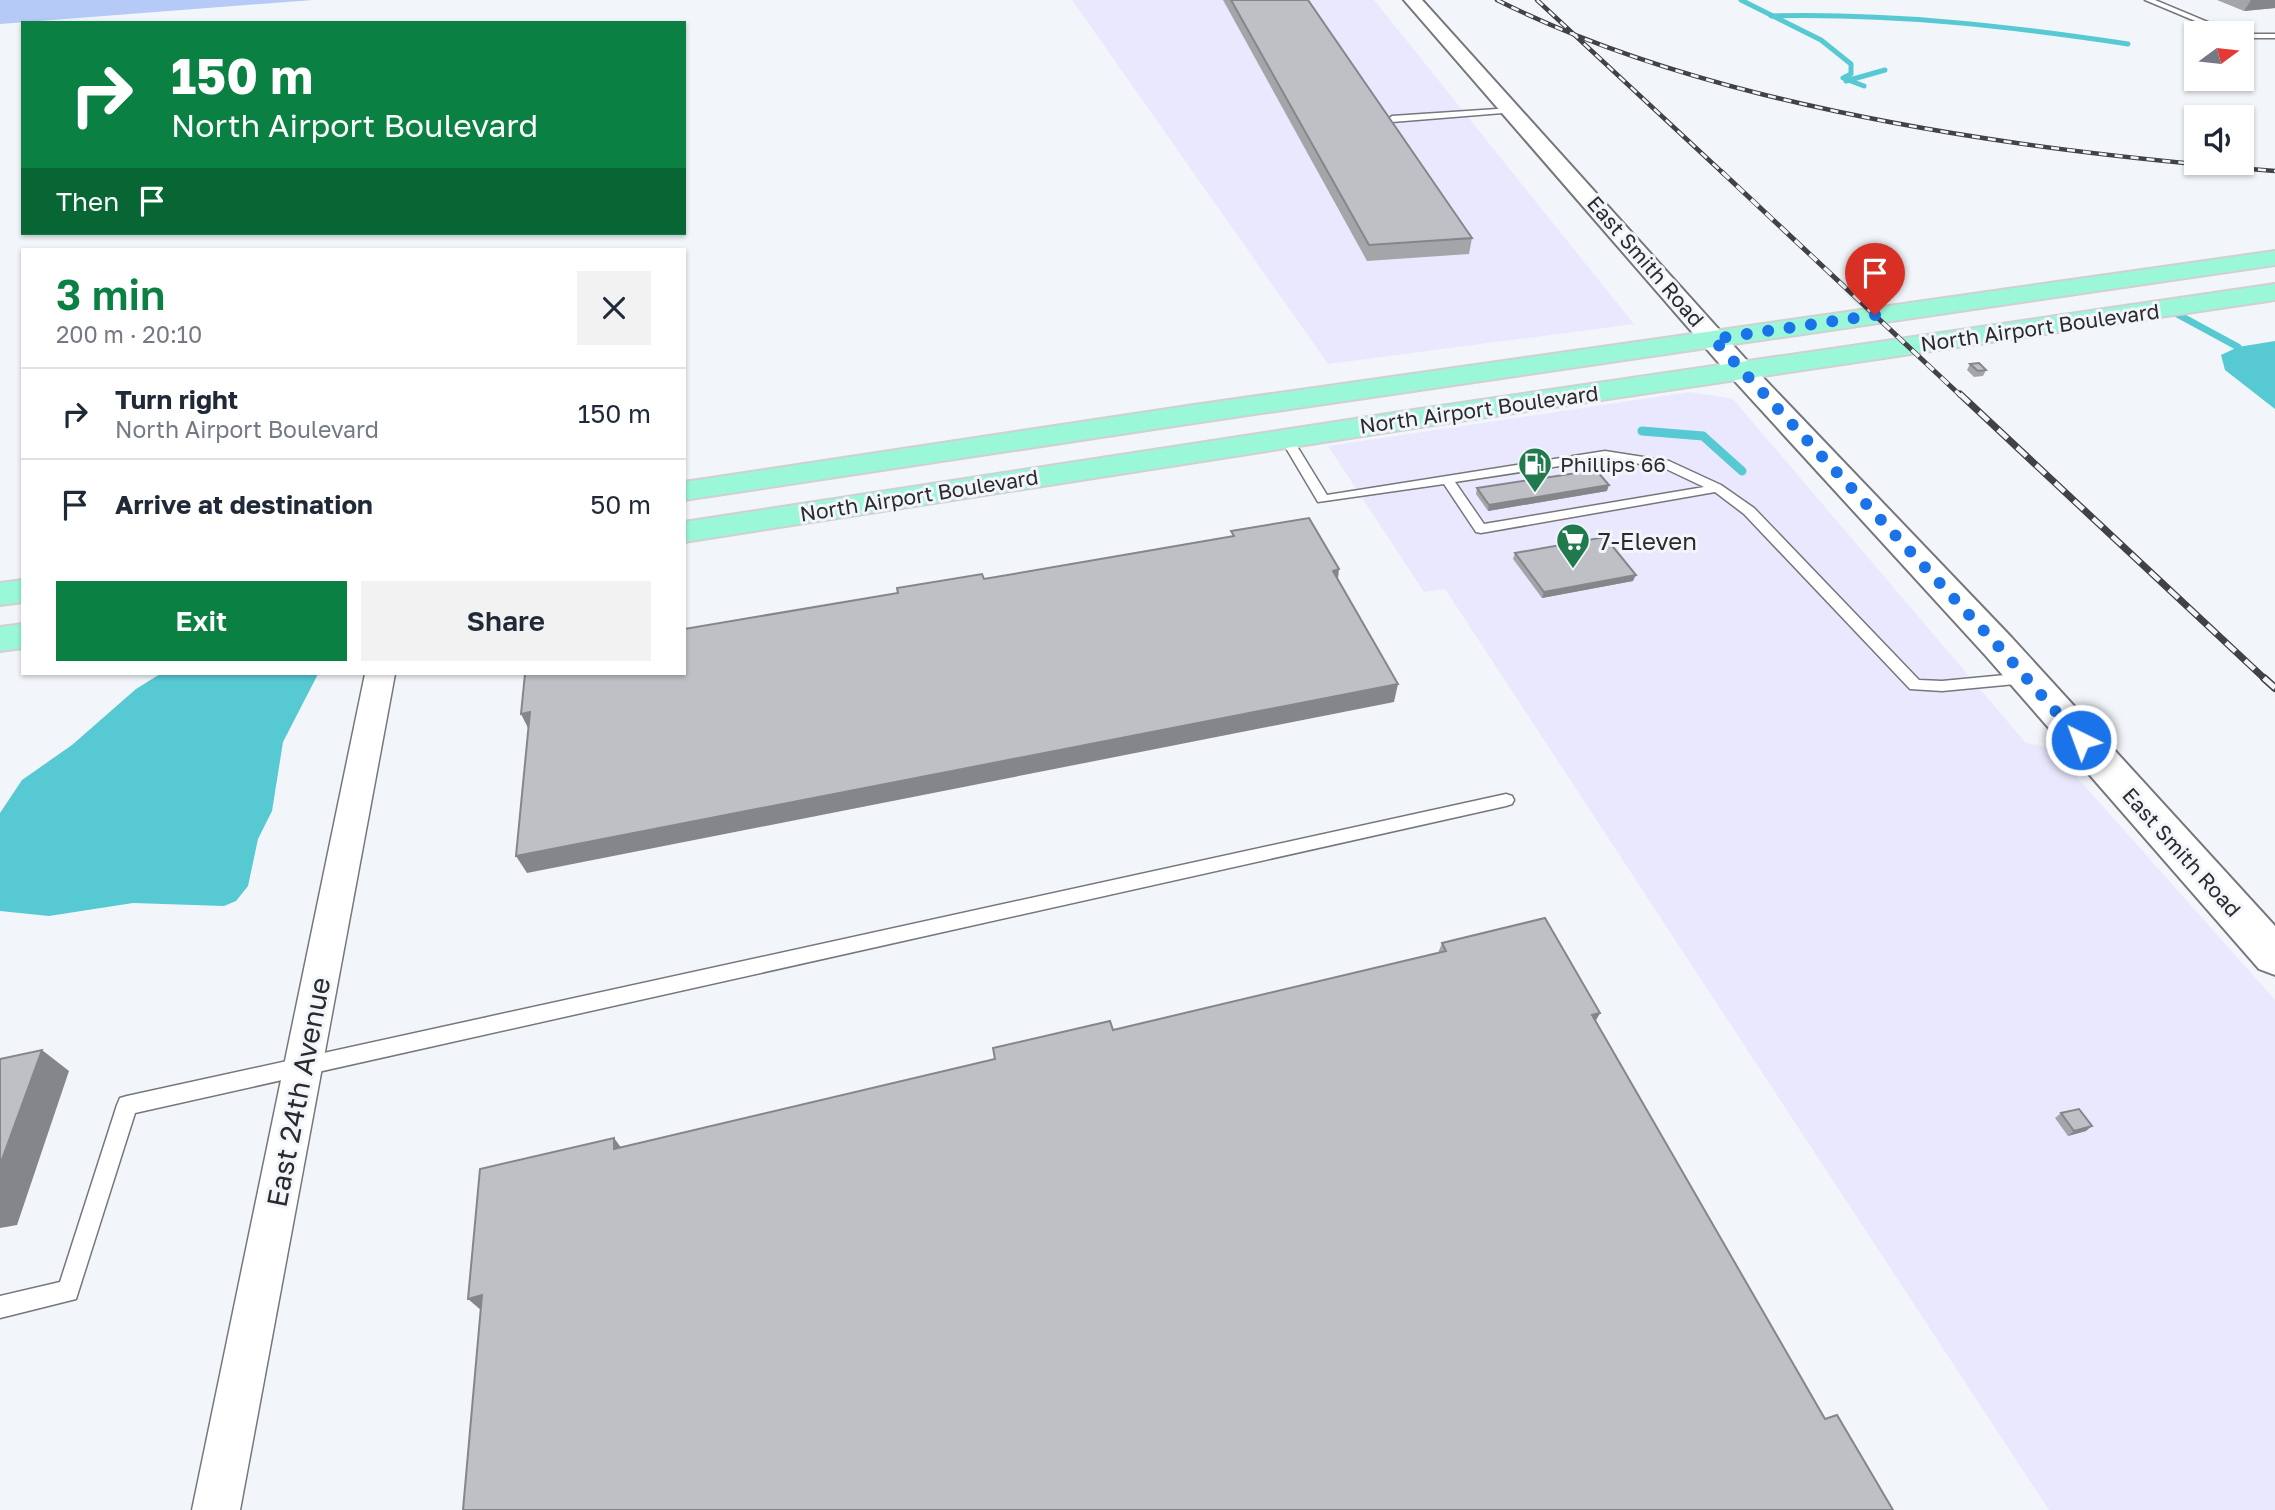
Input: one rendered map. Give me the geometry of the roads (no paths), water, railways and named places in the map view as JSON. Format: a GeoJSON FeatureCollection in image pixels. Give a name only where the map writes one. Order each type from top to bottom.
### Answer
{"type":"FeatureCollection","features":[{"type":"Feature","properties":{"kind":"main road","name":"North Airport Boulevard"},"geometry":{"type":"LineString","coordinates":[[686,491],[2275,258]]}},
{"type":"Feature","properties":{"kind":"main road","name":"North Airport Boulevard"},"geometry":{"type":"LineString","coordinates":[[686,532],[1286,438],[2275,292]]}},
{"type":"Feature","properties":{"kind":"main road"},"geometry":{"type":"LineString","coordinates":[[0,594],[21,591]]}},
{"type":"Feature","properties":{"kind":"main road"},"geometry":{"type":"LineString","coordinates":[[0,639],[21,636]]}},
{"type":"Feature","properties":{"kind":"street","name":"East Smith Road"},"geometry":{"type":"LineString","coordinates":[[1413,0],[1741,371],[2026,678],[2275,956]]}},
{"type":"Feature","properties":{"kind":"street","name":"East 24th Avenue"},"geometry":{"type":"LineString","coordinates":[[216,1510],[380,675]]}},
{"type":"Feature","properties":{"kind":"lane"},"geometry":{"type":"LineString","coordinates":[[2149,0],[2201,21]]}},
{"type":"Feature","properties":{"kind":"lane"},"geometry":{"type":"LineString","coordinates":[[2254,36],[2275,36]]}},
{"type":"Feature","properties":{"kind":"lane"},"geometry":{"type":"LineString","coordinates":[[1392,118],[1512,110]]}},
{"type":"Feature","properties":{"kind":"lane"},"geometry":{"type":"LineString","coordinates":[[1286,438],[1323,499],[1605,455],[1665,464],[1717,488],[1749,511],[1915,685],[1942,686],[2026,678]]}},
{"type":"Feature","properties":{"kind":"lane"},"geometry":{"type":"LineString","coordinates":[[1447,481],[1481,529],[1717,488]]}},
{"type":"Feature","properties":{"kind":"lane"},"geometry":{"type":"LineString","coordinates":[[0,1307],[68,1291],[127,1105],[1506,800]]}},
{"type":"Feature","properties":{"kind":"waterway"},"geometry":{"type":"LineString","coordinates":[[1741,0],[1773,16]]}},
{"type":"Feature","properties":{"kind":"waterway"},"geometry":{"type":"LineString","coordinates":[[1773,16],[1950,22],[2128,44]]}},
{"type":"Feature","properties":{"kind":"waterway"},"geometry":{"type":"LineString","coordinates":[[1773,16],[1821,40],[1851,64],[1851,74],[1843,78],[1849,80]]}},
{"type":"Feature","properties":{"kind":"waterway"},"geometry":{"type":"LineString","coordinates":[[1849,80],[1885,70]]}},
{"type":"Feature","properties":{"kind":"waterway"},"geometry":{"type":"LineString","coordinates":[[1849,80],[1864,86]]}},
{"type":"Feature","properties":{"kind":"waterway"},"geometry":{"type":"LineString","coordinates":[[2166,308],[2238,347]]}},
{"type":"Feature","properties":{"kind":"waterway"},"geometry":{"type":"LineString","coordinates":[[1642,431],[1703,436],[1742,471]]}},
{"type":"Feature","properties":{"kind":"railway"},"geometry":{"type":"LineString","coordinates":[[1497,0],[1574,34]]}},
{"type":"Feature","properties":{"kind":"railway"},"geometry":{"type":"LineString","coordinates":[[1537,0],[1574,34]]}},
{"type":"Feature","properties":{"kind":"railway"},"geometry":{"type":"LineString","coordinates":[[1574,34],[1660,65],[1727,85],[1888,122],[2081,152],[2275,171]]}},
{"type":"Feature","properties":{"kind":"railway"},"geometry":{"type":"LineString","coordinates":[[1574,34],[1724,174]]}},
{"type":"Feature","properties":{"kind":"railway"},"geometry":{"type":"LineString","coordinates":[[1722,172],[1961,396]]}},
{"type":"Feature","properties":{"kind":"railway"},"geometry":{"type":"LineString","coordinates":[[1960,394],[2266,680]]}},
{"type":"Feature","properties":{"kind":"railway"},"geometry":{"type":"LineString","coordinates":[[2264,678],[2275,688]]}},
{"type":"Feature","properties":{"kind":"place","name":"Phillips 66"},"geometry":{"type":"Point","coordinates":[1535,494]}},
{"type":"Feature","properties":{"kind":"place","name":"7-Eleven"},"geometry":{"type":"Point","coordinates":[1573,570]}}]}
